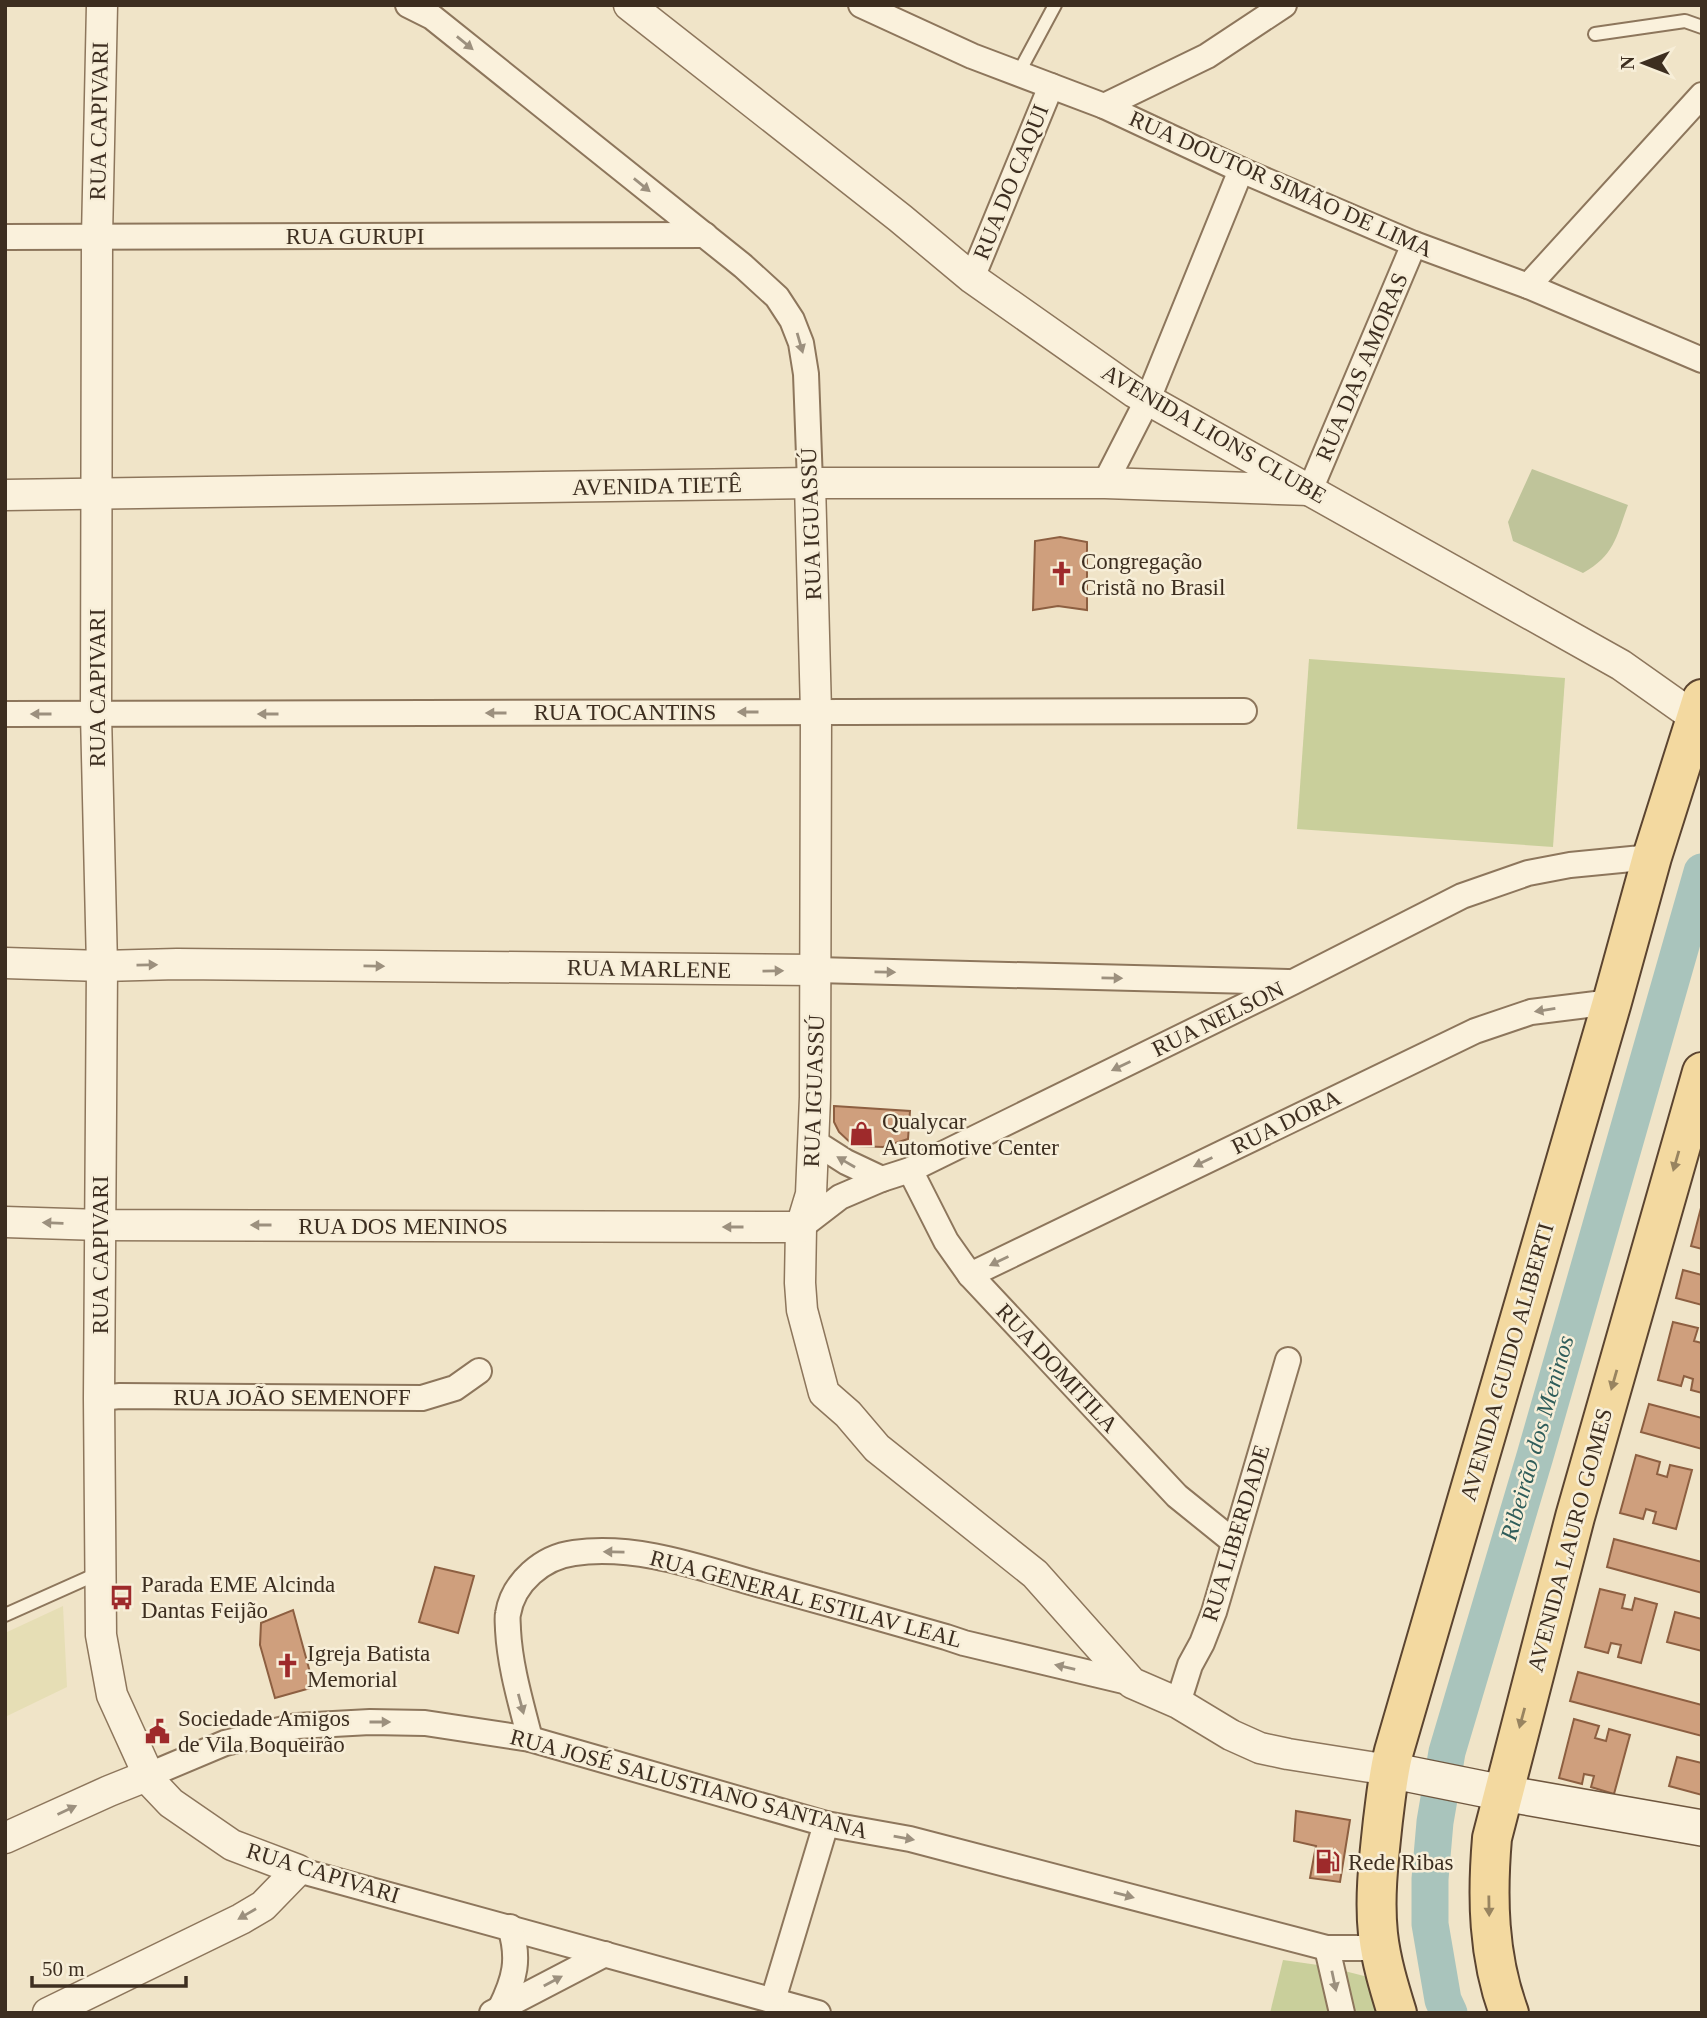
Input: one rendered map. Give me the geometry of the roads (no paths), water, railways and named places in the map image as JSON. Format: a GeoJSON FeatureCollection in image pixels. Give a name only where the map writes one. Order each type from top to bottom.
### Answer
{"type":"FeatureCollection","features":[{"type":"Feature","properties":{"kind":"main road","name":"AVENIDA GUIDO ALIBERTI"},"geometry":{"type":"LineString","coordinates":[[1397,2013],[1380,1948],[1377,1883],[1400,1772],[1652,857],[1699,708]]}},
{"type":"Feature","properties":{"kind":"main road","name":"AVENIDA LAURO GOMES"},"geometry":{"type":"LineString","coordinates":[[1509,2013],[1493,1948],[1489,1918],[1488,1879],[1493,1791],[1695,1122],[1702,1072]]}},
{"type":"Feature","properties":{"kind":"main road"},"geometry":{"type":"LineString","coordinates":[[1400,1772],[1702,1828]]}},
{"type":"Feature","properties":{"kind":"street","name":"RUA CAPIVARI"},"geometry":{"type":"LineString","coordinates":[[102,5],[97,237],[96,715],[102,966],[99,1573],[101,1635],[112,1695],[152,1783],[171,1803],[232,1845],[298,1870],[818,2013]]}},
{"type":"Feature","properties":{"kind":"street","name":"RUA IGUASSÚ"},"geometry":{"type":"LineString","coordinates":[[408,5],[432,16],[743,265],[776,297],[792,320],[802,343],[806,373],[816,712],[817,970],[811,1194],[802,1227],[800,1283],[803,1310],[824,1393],[848,1414],[877,1448],[1035,1574],[1132,1683]]}},
{"type":"Feature","properties":{"kind":"street","name":"AVENIDA LIONS CLUBE"},"geometry":{"type":"LineString","coordinates":[[629,5],[900,218],[972,278],[1134,392],[1699,708]]}},
{"type":"Feature","properties":{"kind":"street","name":"RUA DOUTOR SIMÃO DE LIMA"},"geometry":{"type":"LineString","coordinates":[[861,5],[972,56],[1104,106],[1241,170],[1413,244],[1528,286],[1702,360]]}},
{"type":"Feature","properties":{"kind":"street"},"geometry":{"type":"LineString","coordinates":[[1104,106],[1207,56],[1284,5]]}},
{"type":"Feature","properties":{"kind":"street","name":"RUA DO CAQUI"},"geometry":{"type":"LineString","coordinates":[[972,278],[1051,86]]}},
{"type":"Feature","properties":{"kind":"street"},"geometry":{"type":"LineString","coordinates":[[1528,286],[1702,95]]}},
{"type":"Feature","properties":{"kind":"street"},"geometry":{"type":"LineString","coordinates":[[1105,483],[1148,399],[1241,170]]}},
{"type":"Feature","properties":{"kind":"street","name":"RUA GURUPI"},"geometry":{"type":"LineString","coordinates":[[5,237],[705,235]]}},
{"type":"Feature","properties":{"kind":"street","name":"RUA DAS AMORAS"},"geometry":{"type":"LineString","coordinates":[[1310,490],[1413,244]]}},
{"type":"Feature","properties":{"kind":"street","name":"AVENIDA TIETÊ"},"geometry":{"type":"LineString","coordinates":[[5,495],[810,483],[1105,483],[1310,490]]}},
{"type":"Feature","properties":{"kind":"street","name":"RUA TOCANTINS"},"geometry":{"type":"LineString","coordinates":[[5,714],[1244,711]]}},
{"type":"Feature","properties":{"kind":"street","name":"RUA NELSON"},"geometry":{"type":"LineString","coordinates":[[802,1227],[840,1197],[910,1170],[1462,896],[1528,873],[1570,865],[1652,857]]}},
{"type":"Feature","properties":{"kind":"street","name":"RUA MARLENE"},"geometry":{"type":"LineString","coordinates":[[5,963],[102,966],[177,964],[817,970],[1293,982]]}},
{"type":"Feature","properties":{"kind":"street","name":"RUA DORA"},"geometry":{"type":"LineString","coordinates":[[970,1275],[1475,1031],[1531,1012],[1612,1002]]}},
{"type":"Feature","properties":{"kind":"street"},"geometry":{"type":"LineString","coordinates":[[813,1141],[846,1162],[882,1179]]}},
{"type":"Feature","properties":{"kind":"street","name":"RUA DOMITILA"},"geometry":{"type":"LineString","coordinates":[[910,1170],[946,1241],[970,1275],[1177,1496],[1234,1542]]}},
{"type":"Feature","properties":{"kind":"street","name":"RUA DOS MENINOS"},"geometry":{"type":"LineString","coordinates":[[5,1222],[101,1225],[802,1227]]}},
{"type":"Feature","properties":{"kind":"street","name":"RUA LIBERDADE"},"geometry":{"type":"LineString","coordinates":[[1178,1703],[1190,1665],[1214,1612],[1289,1360]]}},
{"type":"Feature","properties":{"kind":"street","name":"RUA JOÃO SEMENOFF"},"geometry":{"type":"LineString","coordinates":[[99,1398],[422,1398],[455,1388],[478,1371]]}},
{"type":"Feature","properties":{"kind":"street","name":"RUA GENERAL ESTILAV LEAL"},"geometry":{"type":"LineString","coordinates":[[530,1739],[513,1674],[508,1614],[527,1574],[543,1563],[571,1553],[632,1552],[681,1562],[964,1643],[1132,1683]]}},
{"type":"Feature","properties":{"kind":"street"},"geometry":{"type":"LineString","coordinates":[[1132,1683],[1178,1703],[1231,1735],[1260,1748],[1400,1772]]}},
{"type":"Feature","properties":{"kind":"street","name":"RUA JOSÉ SALUSTIANO SANTANA"},"geometry":{"type":"LineString","coordinates":[[5,1838],[225,1743],[297,1726],[370,1722],[425,1723],[530,1739],[826,1824],[910,1839],[1327,1948],[1380,1948]]}},
{"type":"Feature","properties":{"kind":"street"},"geometry":{"type":"LineString","coordinates":[[774,2000],[826,1824]]}},
{"type":"Feature","properties":{"kind":"street"},"geometry":{"type":"LineString","coordinates":[[48,2013],[241,1919],[262,1906],[298,1870]]}},
{"type":"Feature","properties":{"kind":"street"},"geometry":{"type":"LineString","coordinates":[[496,2011],[514,1977],[515,1943],[510,1927]]}},
{"type":"Feature","properties":{"kind":"street"},"geometry":{"type":"LineString","coordinates":[[1327,1948],[1342,2013]]}},
{"type":"Feature","properties":{"kind":"street"},"geometry":{"type":"LineString","coordinates":[[496,2011],[605,1954]]}},
{"type":"Feature","properties":{"kind":"lane"},"geometry":{"type":"LineString","coordinates":[[1018,74],[1055,5]]}},
{"type":"Feature","properties":{"kind":"lane"},"geometry":{"type":"LineString","coordinates":[[1595,34],[1685,21],[1702,27]]}},
{"type":"Feature","properties":{"kind":"lane"},"geometry":{"type":"LineString","coordinates":[[5,1615],[99,1573]]}},
{"type":"Feature","properties":{"kind":"waterway","name":"Ribeirão dos Meninos"},"geometry":{"type":"LineString","coordinates":[[1449,2013],[1443,2000],[1430,1924],[1430,1879],[1435,1822],[1447,1752],[1535,1456],[1702,872]]}},
{"type":"Feature","properties":{"kind":"place","name":"Congregação Cristã no Brasil"},"geometry":{"type":"Point","coordinates":[1061,574]}},
{"type":"Feature","properties":{"kind":"place","name":"Qualycar Automotive Center"},"geometry":{"type":"Point","coordinates":[862,1134]}},
{"type":"Feature","properties":{"kind":"place","name":"Parada EME Alcinda Dantas Feijão"},"geometry":{"type":"Point","coordinates":[121,1597]}},
{"type":"Feature","properties":{"kind":"place","name":"Igreja Batista Memorial"},"geometry":{"type":"Point","coordinates":[287,1666]}},
{"type":"Feature","properties":{"kind":"place","name":"Sociedade Amigos de Vila Boqueirão"},"geometry":{"type":"Point","coordinates":[158,1731]}},
{"type":"Feature","properties":{"kind":"place","name":"Rede Ribas"},"geometry":{"type":"Point","coordinates":[1328,1862]}}]}
